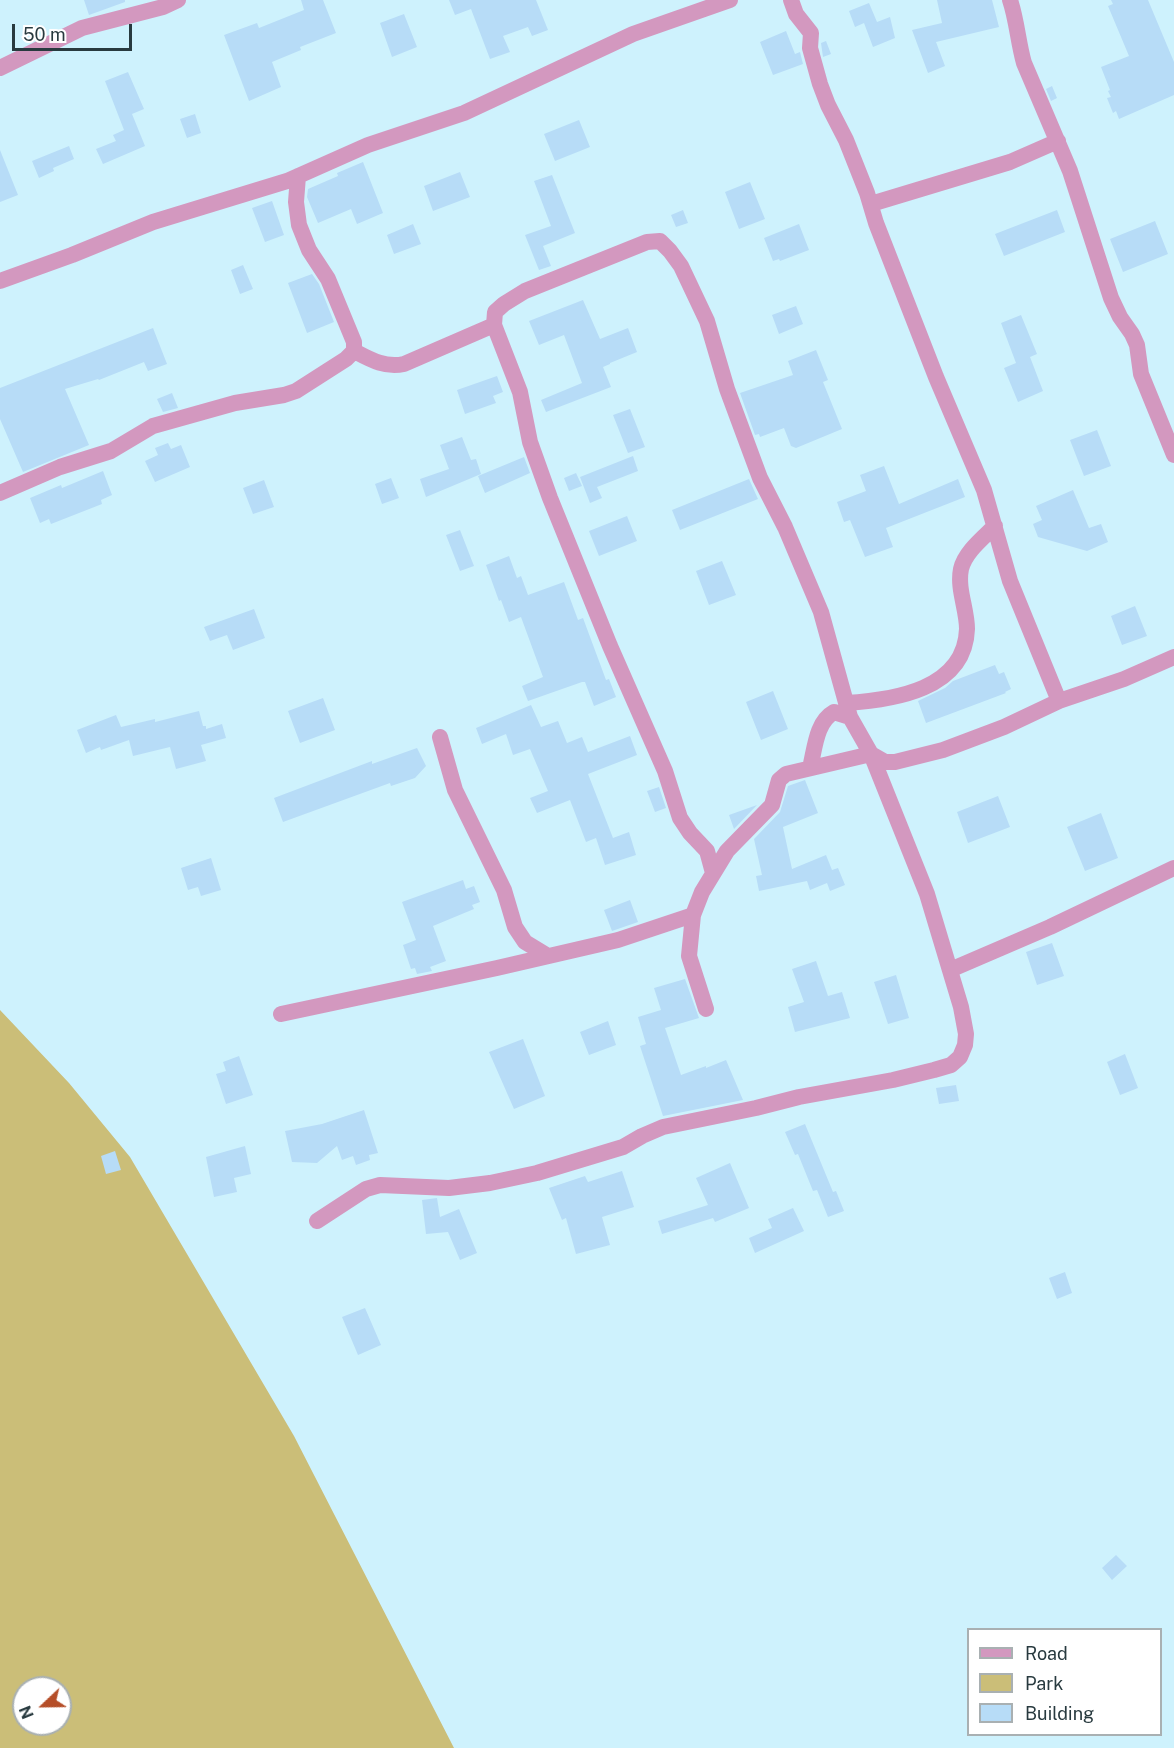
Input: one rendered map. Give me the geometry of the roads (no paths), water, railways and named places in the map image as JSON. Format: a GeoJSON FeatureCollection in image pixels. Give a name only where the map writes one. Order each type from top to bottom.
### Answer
{"type":"FeatureCollection","features":[{"type":"Feature","properties":{"kind":"street"},"geometry":{"type":"LineString","coordinates":[[0,68],[82,28],[152,10],[178,0]]}},
{"type":"Feature","properties":{"kind":"street"},"geometry":{"type":"LineString","coordinates":[[0,281],[153,222],[232,199],[298,176],[368,145],[464,113],[633,34],[730,0]]}},
{"type":"Feature","properties":{"kind":"street"},"geometry":{"type":"LineString","coordinates":[[791,0],[796,14],[811,33],[810,48],[820,84],[846,140],[945,398],[984,490],[1010,581],[1059,700]]}},
{"type":"Feature","properties":{"kind":"street"},"geometry":{"type":"LineString","coordinates":[[1010,0],[1016,18],[1018,45],[1024,63],[1070,171],[1111,298],[1119,317],[1137,345],[1141,374],[1174,455]]}},
{"type":"Feature","properties":{"kind":"street"},"geometry":{"type":"LineString","coordinates":[[871,204],[1010,162],[1058,141]]}},
{"type":"Feature","properties":{"kind":"street"},"geometry":{"type":"LineString","coordinates":[[0,493],[60,467],[111,451],[153,426],[235,403],[296,391],[346,359],[354,351],[354,342],[328,279],[309,250],[299,225],[296,202],[298,176]]}},
{"type":"Feature","properties":{"kind":"street"},"geometry":{"type":"LineString","coordinates":[[317,1221],[366,1189],[380,1185],[449,1188],[490,1183],[537,1173],[623,1147],[663,1127],[800,1097],[893,1080],[951,1065],[960,1057],[966,1045],[961,1008],[927,894],[871,754],[848,710],[833,651],[810,582],[760,478],[727,389],[707,321],[690,283],[670,251],[660,241],[647,242],[525,291],[495,312],[494,325],[520,392],[530,442],[582,579],[661,760],[680,818],[707,851],[712,873]]}},
{"type":"Feature","properties":{"kind":"street"},"geometry":{"type":"LineString","coordinates":[[354,351],[376,363],[392,367],[424,356],[494,325]]}},
{"type":"Feature","properties":{"kind":"street"},"geometry":{"type":"LineString","coordinates":[[810,768],[821,722],[834,712],[918,690],[943,677],[958,662],[965,646],[967,627],[961,569],[969,552],[995,526]]}},
{"type":"Feature","properties":{"kind":"street"},"geometry":{"type":"LineString","coordinates":[[706,1009],[689,956],[693,915],[712,873],[727,851],[772,805],[779,780],[786,774],[871,754],[885,762],[895,762],[943,750],[1004,727],[1059,700],[1124,679],[1174,657]]}},
{"type":"Feature","properties":{"kind":"street"},"geometry":{"type":"LineString","coordinates":[[440,737],[455,789],[504,890],[515,927],[525,942],[548,957]]}},
{"type":"Feature","properties":{"kind":"street"},"geometry":{"type":"LineString","coordinates":[[707,851],[727,851]]}},
{"type":"Feature","properties":{"kind":"street"},"geometry":{"type":"LineString","coordinates":[[950,970],[1050,927],[1174,868]]}},
{"type":"Feature","properties":{"kind":"street"},"geometry":{"type":"LineString","coordinates":[[281,1014],[548,957],[618,940],[693,915]]}}]}
